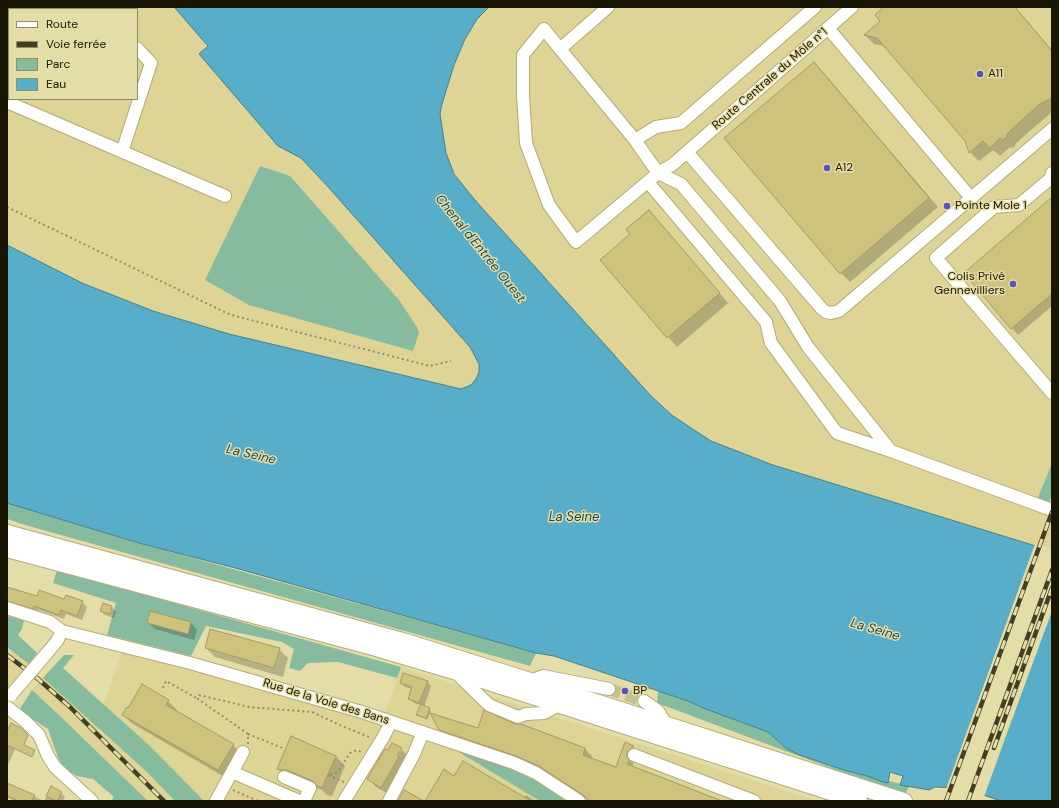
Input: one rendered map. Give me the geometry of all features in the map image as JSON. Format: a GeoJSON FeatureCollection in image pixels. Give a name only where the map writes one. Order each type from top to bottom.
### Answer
{"type":"FeatureCollection","features":[{"type":"Feature","properties":{"kind":"main road"},"geometry":{"type":"LineString","coordinates":[[7,533],[406,642],[904,801]]}},
{"type":"Feature","properties":{"kind":"main road"},"geometry":{"type":"LineString","coordinates":[[7,549],[365,645],[454,671],[838,797],[859,801]]}},
{"type":"Feature","properties":{"kind":"street"},"geometry":{"type":"LineString","coordinates":[[608,7],[560,49],[635,140],[658,173],[681,184],[780,301],[808,347],[891,451]]}},
{"type":"Feature","properties":{"kind":"street"},"geometry":{"type":"LineString","coordinates":[[635,140],[656,127],[681,123],[815,7]]}},
{"type":"Feature","properties":{"kind":"street","name":"Route Centrale du Môle n°1"},"geometry":{"type":"LineString","coordinates":[[560,49],[544,29],[523,55],[523,95],[526,143],[549,206],[576,242],[658,173],[672,165],[852,7]]}},
{"type":"Feature","properties":{"kind":"street"},"geometry":{"type":"LineString","coordinates":[[828,28],[971,198]]}},
{"type":"Feature","properties":{"kind":"street"},"geometry":{"type":"LineString","coordinates":[[122,152],[151,63],[138,49]]}},
{"type":"Feature","properties":{"kind":"street"},"geometry":{"type":"LineString","coordinates":[[7,102],[225,196]]}},
{"type":"Feature","properties":{"kind":"street"},"geometry":{"type":"LineString","coordinates":[[687,152],[822,309],[831,313],[839,311],[1052,129]]}},
{"type":"Feature","properties":{"kind":"street"},"geometry":{"type":"LineString","coordinates":[[1052,173],[1051,178],[1019,205],[994,208],[936,258],[1052,392]]}},
{"type":"Feature","properties":{"kind":"street"},"geometry":{"type":"LineString","coordinates":[[648,182],[766,322],[771,343],[837,433],[891,451],[1052,510]]}},
{"type":"Feature","properties":{"kind":"street","name":"Rue de la Voie des Bans"},"geometry":{"type":"LineString","coordinates":[[7,608],[50,622],[62,631],[190,663],[362,712],[514,763],[536,773],[579,801]]}},
{"type":"Feature","properties":{"kind":"street"},"geometry":{"type":"LineString","coordinates":[[9,697],[57,641],[62,631]]}},
{"type":"Feature","properties":{"kind":"street"},"geometry":{"type":"LineString","coordinates":[[454,671],[489,705],[518,717],[526,714],[544,713],[559,705]]}},
{"type":"Feature","properties":{"kind":"street"},"geometry":{"type":"LineString","coordinates":[[530,681],[543,676],[609,689]]}},
{"type":"Feature","properties":{"kind":"street"},"geometry":{"type":"LineString","coordinates":[[644,701],[658,711],[666,724]]}},
{"type":"Feature","properties":{"kind":"street"},"geometry":{"type":"LineString","coordinates":[[7,707],[25,721],[39,735],[55,768],[92,801]]}},
{"type":"Feature","properties":{"kind":"street"},"geometry":{"type":"LineString","coordinates":[[344,801],[391,722]]}},
{"type":"Feature","properties":{"kind":"street"},"geometry":{"type":"LineString","coordinates":[[389,801],[414,754],[422,732]]}},
{"type":"Feature","properties":{"kind":"street"},"geometry":{"type":"LineString","coordinates":[[216,801],[235,773],[245,749]]}},
{"type":"Feature","properties":{"kind":"street"},"geometry":{"type":"LineString","coordinates":[[634,755],[754,801]]}},
{"type":"Feature","properties":{"kind":"street"},"geometry":{"type":"LineString","coordinates":[[235,773],[299,801]]}},
{"type":"Feature","properties":{"kind":"street"},"geometry":{"type":"LineString","coordinates":[[284,776],[310,788],[304,801]]}},
{"type":"Feature","properties":{"kind":"path"},"geometry":{"type":"LineString","coordinates":[[7,207],[231,315],[430,366],[451,361]]}},
{"type":"Feature","properties":{"kind":"path"},"geometry":{"type":"LineString","coordinates":[[163,688],[166,681],[198,699],[248,734],[285,749]]}},
{"type":"Feature","properties":{"kind":"path"},"geometry":{"type":"LineString","coordinates":[[198,699],[199,695],[249,707],[312,712],[372,738],[369,743]]}},
{"type":"Feature","properties":{"kind":"path"},"geometry":{"type":"LineString","coordinates":[[245,749],[248,734]]}},
{"type":"Feature","properties":{"kind":"path"},"geometry":{"type":"LineString","coordinates":[[341,789],[345,782],[328,775],[338,772],[350,753],[357,750],[362,753],[366,748]]}},
{"type":"Feature","properties":{"kind":"path"},"geometry":{"type":"LineString","coordinates":[[235,773],[229,789],[258,801]]}},
{"type":"Feature","properties":{"kind":"shaded area"},"geometry":{"type":"Polygon","coordinates":[[[7,7],[174,7],[209,46],[200,55],[278,146],[301,158],[470,347],[479,364],[480,372],[477,379],[471,385],[462,389],[229,334],[153,311],[82,283],[7,245],[7,7]]]}},
{"type":"Feature","properties":{"kind":"shaded area"},"geometry":{"type":"Polygon","coordinates":[[[489,7],[1052,7],[1052,551],[773,465],[711,441],[673,416],[651,396],[474,199],[454,174],[446,153],[440,114],[442,104],[454,65],[465,39],[477,19],[489,7]]]}},
{"type":"Feature","properties":{"kind":"shaded area"},"geometry":{"type":"Polygon","coordinates":[[[7,631],[24,641],[37,653],[17,679],[8,687],[7,686],[7,631]]]}},
{"type":"Feature","properties":{"kind":"shaded area"},"geometry":{"type":"Polygon","coordinates":[[[123,650],[382,723],[401,667],[817,801],[148,801],[32,690],[50,669],[100,714],[123,650]]]}},
{"type":"Feature","properties":{"kind":"green space"},"geometry":{"type":"Polygon","coordinates":[[[260,166],[290,176],[399,300],[417,327],[419,333],[413,351],[249,305],[205,280],[260,166]]]}},
{"type":"Feature","properties":{"kind":"green space"},"geometry":{"type":"Polygon","coordinates":[[[1052,463],[1052,495],[1045,513],[1033,510],[1052,463]]]}},
{"type":"Feature","properties":{"kind":"green space"},"geometry":{"type":"Polygon","coordinates":[[[7,503],[139,543],[536,653],[530,666],[25,525],[7,519],[7,503]]]}},
{"type":"Feature","properties":{"kind":"green space"},"geometry":{"type":"Polygon","coordinates":[[[57,570],[401,667],[397,678],[338,662],[308,663],[300,671],[289,668],[294,649],[282,642],[206,626],[191,656],[107,635],[116,603],[53,583],[57,570]]]}},
{"type":"Feature","properties":{"kind":"green space"},"geometry":{"type":"Polygon","coordinates":[[[7,616],[24,620],[22,629],[18,635],[37,653],[29,664],[7,647],[7,616]]]}},
{"type":"Feature","properties":{"kind":"green space"},"geometry":{"type":"Polygon","coordinates":[[[64,655],[74,655],[63,668],[150,746],[204,801],[175,801],[147,772],[43,678],[64,655]]]}},
{"type":"Feature","properties":{"kind":"green space"},"geometry":{"type":"Polygon","coordinates":[[[32,690],[148,801],[111,801],[114,797],[93,779],[77,776],[65,769],[58,758],[48,729],[20,711],[32,690]]]}},
{"type":"Feature","properties":{"kind":"green space"},"geometry":{"type":"Polygon","coordinates":[[[658,690],[768,732],[787,749],[800,755],[838,768],[909,786],[906,793],[863,780],[657,703],[658,690]]]}},
{"type":"Feature","properties":{"kind":"green space"},"geometry":{"type":"Polygon","coordinates":[[[452,748],[480,756],[533,779],[566,801],[540,801],[452,748]]]}},
{"type":"Feature","properties":{"kind":"water","name":"La Seine"},"geometry":{"type":"Polygon","coordinates":[[[174,7],[489,7],[477,19],[465,39],[454,65],[442,104],[440,114],[446,153],[454,174],[474,199],[651,396],[673,416],[711,441],[773,465],[1052,551],[1052,801],[1001,801],[957,786],[957,788],[935,787],[929,790],[900,785],[903,776],[890,772],[888,783],[883,782],[800,755],[787,749],[768,732],[688,701],[554,656],[536,653],[239,569],[139,543],[7,503],[7,245],[82,283],[153,311],[229,334],[461,389],[471,385],[479,372],[479,364],[470,347],[330,189],[301,158],[278,146],[199,54],[208,46],[174,7]]]}},
{"type":"Feature","properties":{"kind":"pier"},"geometry":{"type":"Polygon","coordinates":[[[1035,544],[1052,549],[1052,611],[984,797],[958,789],[946,789],[1035,544]]]}},
{"type":"Feature","properties":{"kind":"building","name":"A11"},"geometry":{"type":"Polygon","coordinates":[[[883,7],[1015,7],[1052,51],[1052,98],[1040,104],[1007,134],[1007,137],[1002,140],[1000,138],[990,148],[983,141],[969,153],[965,141],[877,38],[864,35],[880,21],[875,15],[883,7]]]}},
{"type":"Feature","properties":{"kind":"building","name":"A12"},"geometry":{"type":"Polygon","coordinates":[[[814,62],[929,198],[840,274],[724,138],[814,62]]]}},
{"type":"Feature","properties":{"kind":"building","name":"Colis Privé Gennevilliers"},"geometry":{"type":"Polygon","coordinates":[[[1052,197],[1052,294],[1011,329],[964,273],[1052,197]]]}},
{"type":"Feature","properties":{"kind":"building"},"geometry":{"type":"Polygon","coordinates":[[[649,210],[720,293],[667,338],[600,260],[630,234],[626,229],[649,210]]]}},
{"type":"Feature","properties":{"kind":"building"},"geometry":{"type":"Polygon","coordinates":[[[7,587],[37,596],[39,590],[64,599],[66,595],[83,601],[77,616],[61,610],[59,615],[34,606],[33,609],[7,601],[7,587]]]}},
{"type":"Feature","properties":{"kind":"building"},"geometry":{"type":"Polygon","coordinates":[[[103,603],[112,606],[110,614],[100,611],[103,603]]]}},
{"type":"Feature","properties":{"kind":"building"},"geometry":{"type":"Polygon","coordinates":[[[150,611],[191,622],[188,634],[147,623],[150,611]]]}},
{"type":"Feature","properties":{"kind":"building"},"geometry":{"type":"Polygon","coordinates":[[[210,629],[280,648],[274,668],[205,648],[210,629]]]}},
{"type":"Feature","properties":{"kind":"building"},"geometry":{"type":"Polygon","coordinates":[[[403,673],[428,681],[419,703],[408,699],[412,687],[400,683],[403,673]]]}},
{"type":"Feature","properties":{"kind":"building"},"geometry":{"type":"Polygon","coordinates":[[[142,684],[169,700],[166,705],[234,744],[218,770],[122,715],[127,707],[128,708],[142,684]]]}},
{"type":"Feature","properties":{"kind":"building"},"geometry":{"type":"Polygon","coordinates":[[[421,704],[430,708],[426,718],[416,715],[421,704]]]}},
{"type":"Feature","properties":{"kind":"building"},"geometry":{"type":"Polygon","coordinates":[[[484,710],[515,724],[521,724],[585,748],[583,755],[616,767],[625,742],[634,746],[627,752],[627,757],[629,760],[627,764],[722,801],[590,801],[539,766],[516,756],[439,730],[430,713],[478,728],[484,710]]]}},
{"type":"Feature","properties":{"kind":"building"},"geometry":{"type":"Polygon","coordinates":[[[11,723],[21,728],[28,735],[24,745],[35,750],[32,757],[7,745],[7,731],[11,723]]]}},
{"type":"Feature","properties":{"kind":"building"},"geometry":{"type":"Polygon","coordinates":[[[291,736],[336,756],[322,788],[317,786],[313,781],[287,770],[277,769],[291,736]]]}},
{"type":"Feature","properties":{"kind":"building"},"geometry":{"type":"Polygon","coordinates":[[[392,743],[402,748],[397,756],[399,757],[381,788],[367,779],[385,749],[388,750],[392,743]]]}},
{"type":"Feature","properties":{"kind":"building"},"geometry":{"type":"Polygon","coordinates":[[[463,761],[531,801],[425,801],[444,769],[454,776],[463,761]]]}},
{"type":"Feature","properties":{"kind":"building"},"geometry":{"type":"Polygon","coordinates":[[[7,783],[35,795],[32,801],[19,801],[7,796],[7,783]]]}},
{"type":"Feature","properties":{"kind":"building"},"geometry":{"type":"Polygon","coordinates":[[[51,786],[62,792],[57,801],[46,796],[51,786]]]}},
{"type":"Feature","properties":{"kind":"building"},"geometry":{"type":"Polygon","coordinates":[[[404,790],[424,801],[398,801],[404,790]]]}},
{"type":"Feature","properties":{"kind":"tunnel"},"geometry":{"type":"LineString","coordinates":[[609,689],[644,701]]}},
{"type":"Feature","properties":{"kind":"railway"},"geometry":{"type":"LineString","coordinates":[[946,801],[1052,512]]}},
{"type":"Feature","properties":{"kind":"railway"},"geometry":{"type":"LineString","coordinates":[[968,801],[1052,570]]}},
{"type":"Feature","properties":{"kind":"railway"},"geometry":{"type":"LineString","coordinates":[[994,748],[1052,588]]}},
{"type":"Feature","properties":{"kind":"railway"},"geometry":{"type":"LineString","coordinates":[[7,655],[37,678],[70,707],[164,801]]}},
{"type":"Feature","properties":{"kind":"place","name":"A11"},"geometry":{"type":"Point","coordinates":[980,74]}},
{"type":"Feature","properties":{"kind":"place","name":"A12"},"geometry":{"type":"Point","coordinates":[827,168]}},
{"type":"Feature","properties":{"kind":"place","name":"Pointe Mole 1"},"geometry":{"type":"Point","coordinates":[947,206]}},
{"type":"Feature","properties":{"kind":"place","name":"Colis Privé Gennevilliers"},"geometry":{"type":"Point","coordinates":[1013,284]}},
{"type":"Feature","properties":{"kind":"place","name":"BP"},"geometry":{"type":"Point","coordinates":[625,691]}},
{"type":"Feature","properties":{"kind":"water label","name":"Chenal d'Entrée Ouest"},"geometry":{"type":"Point","coordinates":[480,249]}}]}
